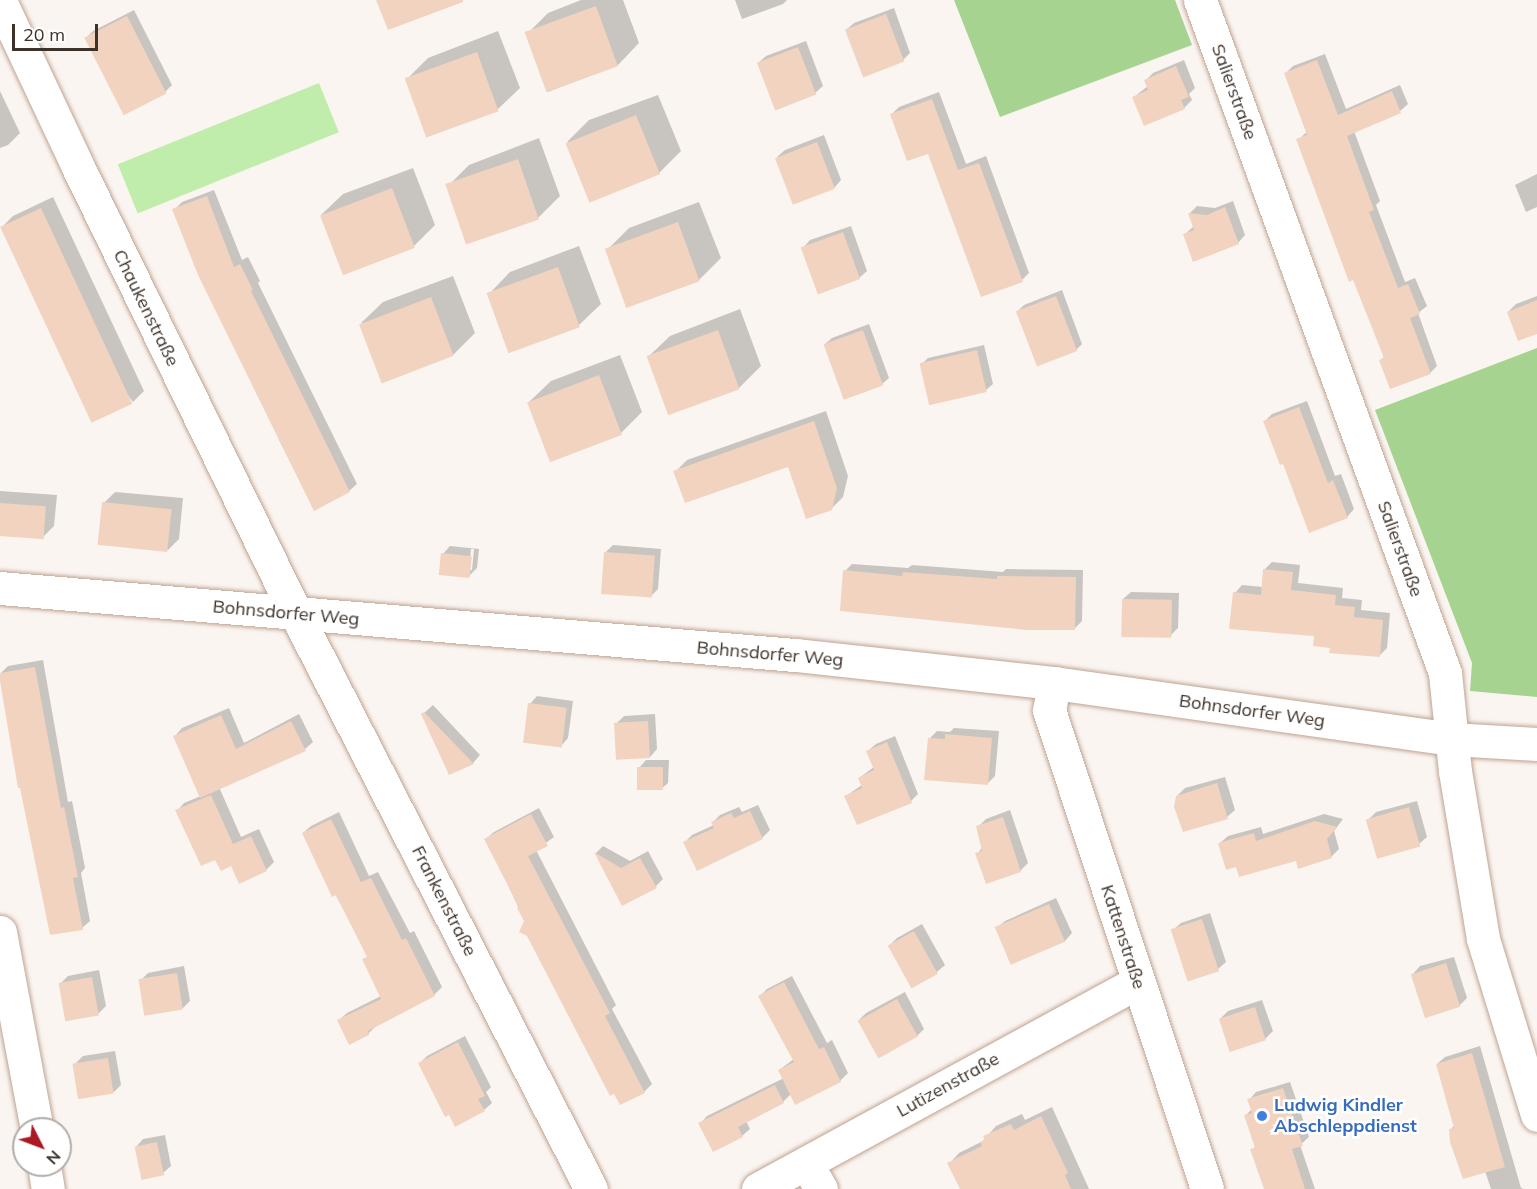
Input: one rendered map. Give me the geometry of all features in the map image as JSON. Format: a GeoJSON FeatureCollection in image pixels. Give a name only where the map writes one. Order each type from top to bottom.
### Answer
{"type":"FeatureCollection","features":[{"type":"Feature","properties":{"kind":"street","name":"Salierstraße"},"geometry":{"type":"LineString","coordinates":[[1200,0],[1445,673],[1451,739],[1484,939],[1537,1115]]}},
{"type":"Feature","properties":{"kind":"street","name":"Chaukenstraße"},"geometry":{"type":"LineString","coordinates":[[0,1],[82,176],[296,614]]}},
{"type":"Feature","properties":{"kind":"street","name":"Bohnsdorfer Weg"},"geometry":{"type":"LineString","coordinates":[[0,588],[795,655],[1054,683],[1451,739],[1537,744]]}},
{"type":"Feature","properties":{"kind":"street","name":"Frankenstraße"},"geometry":{"type":"LineString","coordinates":[[296,614],[591,1189]]}},
{"type":"Feature","properties":{"kind":"street","name":"Kattenstraße"},"geometry":{"type":"LineString","coordinates":[[1054,683],[1049,710],[1207,1189]]}},
{"type":"Feature","properties":{"kind":"street"},"geometry":{"type":"LineString","coordinates":[[0,932],[35,1117]]}},
{"type":"Feature","properties":{"kind":"street","name":"Lutizenstraße"},"geometry":{"type":"LineString","coordinates":[[758,1189],[813,1176],[1138,982]]}},
{"type":"Feature","properties":{"kind":"green space"},"geometry":{"type":"Polygon","coordinates":[[[954,0],[1175,0],[1192,45],[1000,117],[954,0]]]}},
{"type":"Feature","properties":{"kind":"green space"},"geometry":{"type":"Polygon","coordinates":[[[319,83],[339,132],[138,213],[118,164],[319,83]]]}},
{"type":"Feature","properties":{"kind":"green space"},"geometry":{"type":"Polygon","coordinates":[[[1537,348],[1537,697],[1470,691],[1472,663],[1375,410],[1537,348]]]}},
{"type":"Feature","properties":{"kind":"building"},"geometry":{"type":"Polygon","coordinates":[[[376,0],[463,0],[463,2],[388,30],[376,0]]]}},
{"type":"Feature","properties":{"kind":"building"},"geometry":{"type":"Polygon","coordinates":[[[596,6],[618,66],[546,92],[525,32],[596,6]]]}},
{"type":"Feature","properties":{"kind":"building"},"geometry":{"type":"Polygon","coordinates":[[[886,14],[904,62],[863,77],[845,30],[886,14]]]}},
{"type":"Feature","properties":{"kind":"building"},"geometry":{"type":"Polygon","coordinates":[[[127,16],[166,94],[124,115],[84,38],[127,16]]]}},
{"type":"Feature","properties":{"kind":"building"},"geometry":{"type":"Polygon","coordinates":[[[798,47],[816,95],[775,110],[757,63],[798,47]]]}},
{"type":"Feature","properties":{"kind":"building"},"geometry":{"type":"Polygon","coordinates":[[[477,52],[499,111],[426,138],[405,78],[477,52]]]}},
{"type":"Feature","properties":{"kind":"building"},"geometry":{"type":"Polygon","coordinates":[[[1317,60],[1338,115],[1392,91],[1401,113],[1347,136],[1374,210],[1369,212],[1398,288],[1408,284],[1420,314],[1410,318],[1431,374],[1390,389],[1379,360],[1384,358],[1353,280],[1349,282],[1296,139],[1307,135],[1284,73],[1317,60]]]}},
{"type":"Feature","properties":{"kind":"building"},"geometry":{"type":"Polygon","coordinates":[[[1176,66],[1189,97],[1181,100],[1185,109],[1144,126],[1132,97],[1148,90],[1144,80],[1176,66]]]}},
{"type":"Feature","properties":{"kind":"building"},"geometry":{"type":"Polygon","coordinates":[[[932,99],[958,170],[979,163],[1023,282],[981,297],[928,154],[907,161],[890,114],[932,99]]]}},
{"type":"Feature","properties":{"kind":"building"},"geometry":{"type":"Polygon","coordinates":[[[636,115],[660,174],[590,203],[566,143],[636,115]]]}},
{"type":"Feature","properties":{"kind":"building"},"geometry":{"type":"Polygon","coordinates":[[[817,142],[835,189],[793,205],[775,158],[817,142]]]}},
{"type":"Feature","properties":{"kind":"building"},"geometry":{"type":"Polygon","coordinates":[[[518,159],[539,220],[466,245],[445,184],[518,159]]]}},
{"type":"Feature","properties":{"kind":"building"},"geometry":{"type":"Polygon","coordinates":[[[392,188],[415,248],[343,275],[320,216],[392,188]]]}},
{"type":"Feature","properties":{"kind":"building"},"geometry":{"type":"Polygon","coordinates":[[[207,196],[234,267],[240,264],[253,290],[251,291],[350,492],[314,511],[198,275],[172,209],[207,196]]]}},
{"type":"Feature","properties":{"kind":"building"},"geometry":{"type":"Polygon","coordinates":[[[1225,207],[1239,244],[1193,262],[1183,234],[1194,230],[1188,213],[1207,215],[1225,207]]]}},
{"type":"Feature","properties":{"kind":"building"},"geometry":{"type":"Polygon","coordinates":[[[41,208],[132,404],[92,423],[0,227],[41,208]]]}},
{"type":"Feature","properties":{"kind":"building"},"geometry":{"type":"Polygon","coordinates":[[[678,222],[700,281],[626,308],[605,249],[678,222]]]}},
{"type":"Feature","properties":{"kind":"building"},"geometry":{"type":"Polygon","coordinates":[[[843,232],[860,279],[818,294],[801,247],[843,232]]]}},
{"type":"Feature","properties":{"kind":"building"},"geometry":{"type":"Polygon","coordinates":[[[558,267],[580,327],[508,353],[487,293],[558,267]]]}},
{"type":"Feature","properties":{"kind":"building"},"geometry":{"type":"Polygon","coordinates":[[[1056,296],[1077,351],[1037,366],[1016,311],[1056,296]]]}},
{"type":"Feature","properties":{"kind":"building"},"geometry":{"type":"Polygon","coordinates":[[[431,297],[454,356],[382,383],[359,325],[431,297]]]}},
{"type":"Feature","properties":{"kind":"building"},"geometry":{"type":"Polygon","coordinates":[[[1537,300],[1537,334],[1518,341],[1507,312],[1537,300]]]}},
{"type":"Feature","properties":{"kind":"building"},"geometry":{"type":"Polygon","coordinates":[[[718,330],[740,389],[668,415],[647,356],[718,330]]]}},
{"type":"Feature","properties":{"kind":"building"},"geometry":{"type":"Polygon","coordinates":[[[863,330],[883,385],[844,400],[824,344],[863,330]]]}},
{"type":"Feature","properties":{"kind":"building"},"geometry":{"type":"Polygon","coordinates":[[[977,350],[987,392],[929,405],[920,363],[977,350]]]}},
{"type":"Feature","properties":{"kind":"building"},"geometry":{"type":"Polygon","coordinates":[[[599,375],[622,435],[550,462],[527,403],[599,375]]]}},
{"type":"Feature","properties":{"kind":"building"},"geometry":{"type":"Polygon","coordinates":[[[1299,407],[1328,483],[1333,480],[1348,518],[1309,533],[1283,464],[1280,465],[1263,421],[1299,407]]]}},
{"type":"Feature","properties":{"kind":"building"},"geometry":{"type":"Polygon","coordinates":[[[814,421],[837,488],[832,510],[806,519],[788,467],[685,503],[673,471],[814,421]]]}},
{"type":"Feature","properties":{"kind":"building"},"geometry":{"type":"Polygon","coordinates":[[[102,502],[172,509],[167,552],[98,545],[102,502]]]}},
{"type":"Feature","properties":{"kind":"building"},"geometry":{"type":"Polygon","coordinates":[[[0,503],[46,506],[44,539],[0,536],[0,503]]]}},
{"type":"Feature","properties":{"kind":"building"},"geometry":{"type":"Polygon","coordinates":[[[604,552],[655,556],[652,597],[601,594],[604,552]]]}},
{"type":"Feature","properties":{"kind":"building"},"geometry":{"type":"Polygon","coordinates":[[[441,553],[472,556],[470,578],[439,575],[441,553]]]}},
{"type":"Feature","properties":{"kind":"building"},"geometry":{"type":"Polygon","coordinates":[[[1263,569],[1293,572],[1291,590],[1336,595],[1335,605],[1355,607],[1354,617],[1383,620],[1380,657],[1329,653],[1330,648],[1313,646],[1314,636],[1229,629],[1233,592],[1261,595],[1263,569]]]}},
{"type":"Feature","properties":{"kind":"building"},"geometry":{"type":"Polygon","coordinates":[[[843,570],[902,576],[903,572],[997,579],[997,576],[1076,577],[1075,630],[1027,630],[840,611],[843,570]]]}},
{"type":"Feature","properties":{"kind":"building"},"geometry":{"type":"Polygon","coordinates":[[[1122,599],[1172,600],[1171,638],[1121,637],[1122,599]]]}},
{"type":"Feature","properties":{"kind":"building"},"geometry":{"type":"Polygon","coordinates":[[[35,667],[61,808],[64,807],[78,877],[73,878],[83,930],[50,935],[20,788],[18,788],[0,681],[0,673],[35,667]]]}},
{"type":"Feature","properties":{"kind":"building"},"geometry":{"type":"Polygon","coordinates":[[[528,703],[567,708],[562,747],[523,743],[528,703]]]}},
{"type":"Feature","properties":{"kind":"building"},"geometry":{"type":"Polygon","coordinates":[[[424,712],[474,764],[449,775],[421,714],[424,712]]]}},
{"type":"Feature","properties":{"kind":"building"},"geometry":{"type":"Polygon","coordinates":[[[221,715],[236,749],[291,721],[306,751],[200,798],[173,736],[221,715]]]}},
{"type":"Feature","properties":{"kind":"building"},"geometry":{"type":"Polygon","coordinates":[[[648,721],[650,758],[616,760],[614,723],[648,721]]]}},
{"type":"Feature","properties":{"kind":"building"},"geometry":{"type":"Polygon","coordinates":[[[945,734],[992,738],[988,785],[924,780],[928,738],[945,739],[945,734]]]}},
{"type":"Feature","properties":{"kind":"building"},"geometry":{"type":"Polygon","coordinates":[[[887,742],[912,803],[857,825],[844,796],[862,788],[858,778],[874,770],[866,751],[887,742]]]}},
{"type":"Feature","properties":{"kind":"building"},"geometry":{"type":"Polygon","coordinates":[[[637,767],[663,767],[663,790],[637,790],[637,767]]]}},
{"type":"Feature","properties":{"kind":"building"},"geometry":{"type":"Polygon","coordinates":[[[1217,783],[1228,819],[1183,832],[1174,807],[1176,796],[1217,783]]]}},
{"type":"Feature","properties":{"kind":"building"},"geometry":{"type":"Polygon","coordinates":[[[211,795],[233,844],[251,836],[267,871],[239,884],[231,866],[221,871],[215,860],[201,866],[175,810],[211,795]]]}},
{"type":"Feature","properties":{"kind":"building"},"geometry":{"type":"Polygon","coordinates":[[[1409,807],[1420,846],[1377,859],[1366,819],[1409,807]]]}},
{"type":"Feature","properties":{"kind":"building"},"geometry":{"type":"Polygon","coordinates":[[[750,811],[763,839],[697,871],[683,842],[714,828],[711,822],[731,813],[734,818],[750,811]]]}},
{"type":"Feature","properties":{"kind":"building"},"geometry":{"type":"Polygon","coordinates":[[[531,814],[548,846],[528,856],[610,1013],[605,1016],[645,1093],[620,1105],[614,1094],[610,1096],[527,936],[519,932],[524,921],[517,908],[519,907],[484,839],[531,814]]]}},
{"type":"Feature","properties":{"kind":"building"},"geometry":{"type":"Polygon","coordinates":[[[1003,817],[1021,872],[986,884],[975,853],[982,851],[976,826],[1003,817]]]}},
{"type":"Feature","properties":{"kind":"building"},"geometry":{"type":"Polygon","coordinates":[[[331,819],[361,882],[371,878],[402,940],[406,938],[435,996],[368,1031],[369,1035],[349,1045],[337,1020],[381,999],[362,959],[367,957],[336,895],[332,897],[302,833],[331,819]]]}},
{"type":"Feature","properties":{"kind":"building"},"geometry":{"type":"Polygon","coordinates":[[[1315,821],[1337,827],[1327,839],[1332,858],[1298,869],[1296,861],[1239,877],[1236,867],[1226,870],[1218,843],[1254,833],[1256,841],[1315,821]]]}},
{"type":"Feature","properties":{"kind":"building"},"geometry":{"type":"Polygon","coordinates":[[[594,852],[621,868],[640,858],[657,888],[622,906],[594,852]]]}},
{"type":"Feature","properties":{"kind":"building"},"geometry":{"type":"Polygon","coordinates":[[[1049,904],[1065,942],[1011,965],[995,927],[1049,904]]]}},
{"type":"Feature","properties":{"kind":"building"},"geometry":{"type":"Polygon","coordinates":[[[1202,919],[1219,971],[1188,982],[1171,929],[1202,919]]]}},
{"type":"Feature","properties":{"kind":"building"},"geometry":{"type":"Polygon","coordinates":[[[914,931],[938,974],[912,988],[888,946],[914,931]]]}},
{"type":"Feature","properties":{"kind":"building"},"geometry":{"type":"Polygon","coordinates":[[[1446,963],[1460,1007],[1425,1018],[1411,974],[1446,963]]]}},
{"type":"Feature","properties":{"kind":"building"},"geometry":{"type":"Polygon","coordinates":[[[177,973],[183,1010],[144,1016],[138,979],[177,973]]]}},
{"type":"Feature","properties":{"kind":"building"},"geometry":{"type":"Polygon","coordinates":[[[92,977],[99,1015],[65,1021],[59,983],[92,977]]]}},
{"type":"Feature","properties":{"kind":"building"},"geometry":{"type":"Polygon","coordinates":[[[784,982],[819,1049],[824,1047],[841,1082],[795,1105],[778,1070],[794,1062],[758,996],[784,982]]]}},
{"type":"Feature","properties":{"kind":"building"},"geometry":{"type":"Polygon","coordinates":[[[897,999],[918,1037],[878,1058],[858,1021],[897,999]]]}},
{"type":"Feature","properties":{"kind":"building"},"geometry":{"type":"Polygon","coordinates":[[[1255,1007],[1266,1040],[1230,1052],[1219,1019],[1255,1007]]]}},
{"type":"Feature","properties":{"kind":"building"},"geometry":{"type":"Polygon","coordinates":[[[458,1042],[485,1096],[478,1099],[485,1111],[455,1127],[449,1115],[445,1117],[418,1063],[458,1042]]]}},
{"type":"Feature","properties":{"kind":"building"},"geometry":{"type":"Polygon","coordinates":[[[1472,1053],[1505,1167],[1463,1179],[1450,1142],[1449,1129],[1454,1128],[1436,1064],[1472,1053]]]}},
{"type":"Feature","properties":{"kind":"building"},"geometry":{"type":"Polygon","coordinates":[[[108,1058],[114,1094],[78,1099],[72,1064],[108,1058]]]}},
{"type":"Feature","properties":{"kind":"building"},"geometry":{"type":"Polygon","coordinates":[[[775,1085],[784,1103],[738,1127],[743,1137],[713,1152],[698,1123],[775,1085]]]}},
{"type":"Feature","properties":{"kind":"building"},"geometry":{"type":"Polygon","coordinates":[[[1283,1088],[1303,1146],[1292,1149],[1305,1189],[1264,1189],[1250,1149],[1255,1148],[1244,1115],[1252,1113],[1247,1099],[1283,1088]]]}},
{"type":"Feature","properties":{"kind":"building"},"geometry":{"type":"Polygon","coordinates":[[[1041,1116],[1068,1173],[1065,1175],[1071,1189],[960,1189],[947,1163],[982,1146],[980,1142],[985,1140],[983,1136],[1011,1124],[1014,1130],[1041,1116]]]}},
{"type":"Feature","properties":{"kind":"building"},"geometry":{"type":"Polygon","coordinates":[[[157,1142],[164,1175],[142,1180],[135,1147],[157,1142]]]}},
{"type":"Feature","properties":{"kind":"place","name":"Ludwig Kindler Abschleppdienst"},"geometry":{"type":"Point","coordinates":[1262,1116]}}]}
